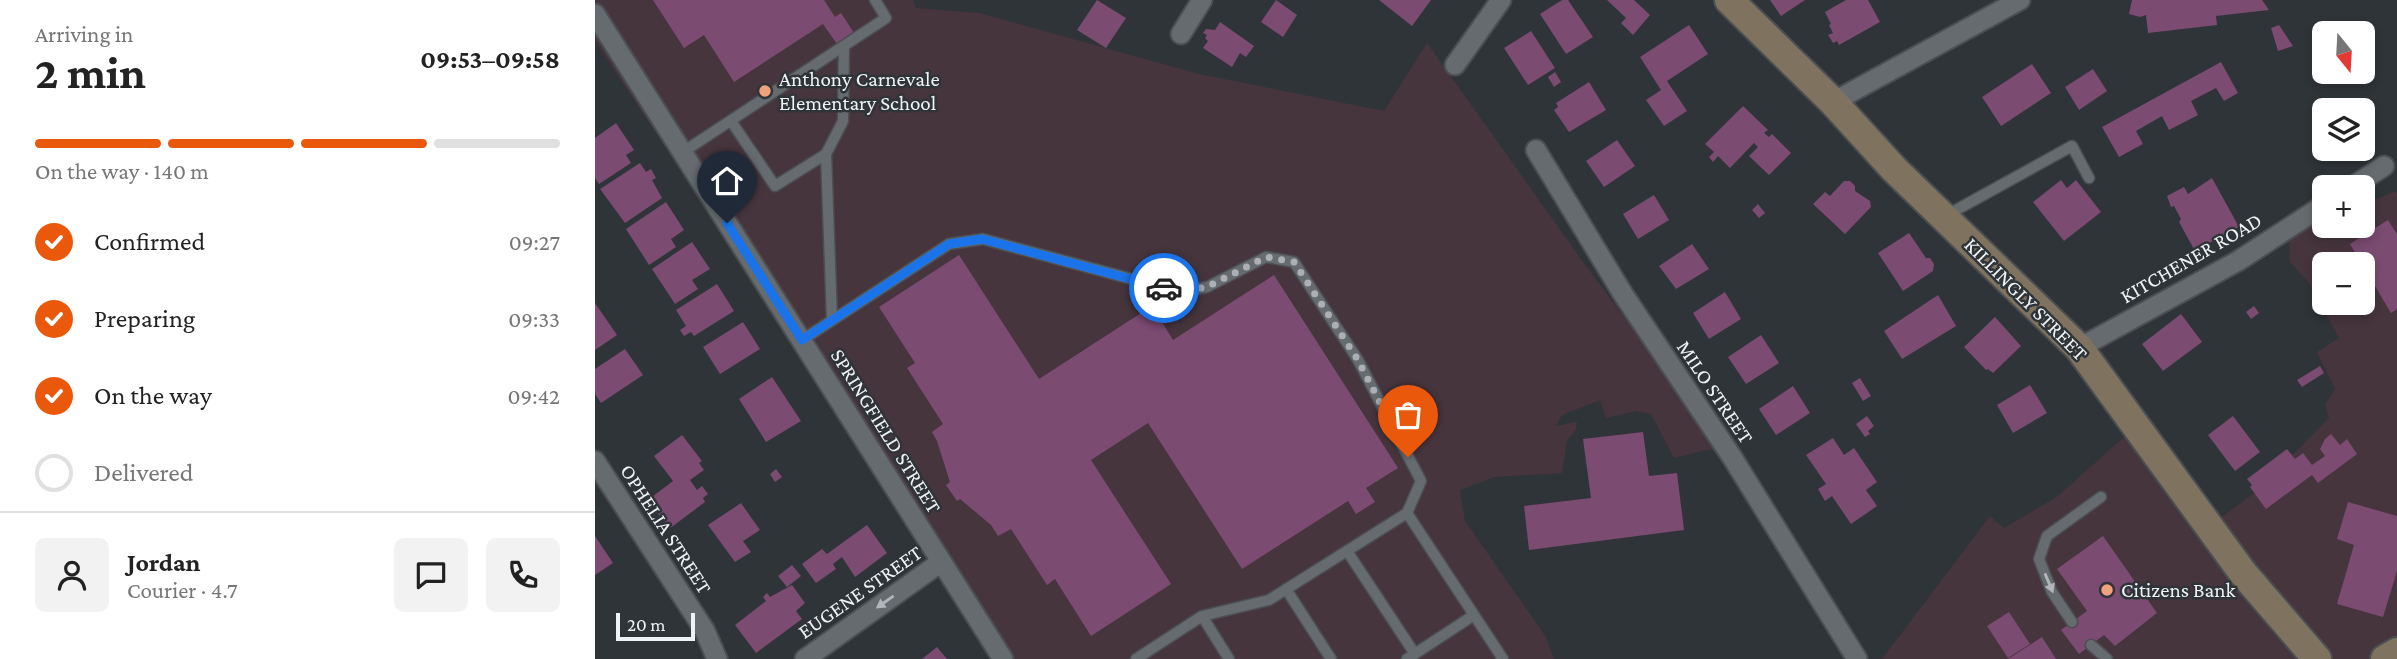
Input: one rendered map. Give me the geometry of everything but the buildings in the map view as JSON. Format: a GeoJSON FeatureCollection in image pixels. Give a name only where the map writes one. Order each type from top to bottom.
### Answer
{"type":"FeatureCollection","features":[{"type":"Feature","properties":{"kind":"main road","name":"KILLINGLY STREET"},"geometry":{"type":"LineString","coordinates":[[1729,0],[1833,102],[1893,169],[2079,348],[2243,573],[2316,659]]}},
{"type":"Feature","properties":{"kind":"main road"},"geometry":{"type":"LineString","coordinates":[[2385,659],[2397,652]]}},
{"type":"Feature","properties":{"kind":"street"},"geometry":{"type":"LineString","coordinates":[[1181,34],[1202,0]]}},
{"type":"Feature","properties":{"kind":"street"},"geometry":{"type":"LineString","coordinates":[[1455,65],[1501,0]]}},
{"type":"Feature","properties":{"kind":"street"},"geometry":{"type":"LineString","coordinates":[[1833,102],[2020,0]]}},
{"type":"Feature","properties":{"kind":"street","name":"SPRINGFIELD STREET"},"geometry":{"type":"LineString","coordinates":[[595,14],[1003,659]]}},
{"type":"Feature","properties":{"kind":"street","name":"MILO STREET"},"geometry":{"type":"LineString","coordinates":[[1536,149],[1623,294],[1732,457],[1857,659]]}},
{"type":"Feature","properties":{"kind":"street"},"geometry":{"type":"LineString","coordinates":[[2370,175],[2384,166]]}},
{"type":"Feature","properties":{"kind":"street","name":"KITCHENER ROAD"},"geometry":{"type":"LineString","coordinates":[[2079,348],[2238,261],[2312,213]]}},
{"type":"Feature","properties":{"kind":"street","name":"OPHELIA STREET"},"geometry":{"type":"LineString","coordinates":[[595,461],[705,631],[717,659]]}},
{"type":"Feature","properties":{"kind":"street","name":"EUGENE STREET"},"geometry":{"type":"LineString","coordinates":[[804,659],[941,562]]}},
{"type":"Feature","properties":{"kind":"lane"},"geometry":{"type":"LineString","coordinates":[[683,152],[886,18],[875,0]]}},
{"type":"Feature","properties":{"kind":"lane"},"geometry":{"type":"LineString","coordinates":[[832,320],[827,154],[843,121],[844,46]]}},
{"type":"Feature","properties":{"kind":"lane"},"geometry":{"type":"LineString","coordinates":[[731,121],[775,186],[827,154]]}},
{"type":"Feature","properties":{"kind":"lane"},"geometry":{"type":"LineString","coordinates":[[1943,217],[2072,146],[2089,178]]}},
{"type":"Feature","properties":{"kind":"lane"},"geometry":{"type":"LineString","coordinates":[[802,340],[949,244],[982,239],[1180,292],[1207,287],[1266,257],[1294,262],[1358,360],[1421,481],[1407,513],[1269,600],[1202,616],[1137,659]]}},
{"type":"Feature","properties":{"kind":"lane"},"geometry":{"type":"LineString","coordinates":[[2072,622],[2052,592],[2039,559],[2047,536],[2101,497]]}},
{"type":"Feature","properties":{"kind":"lane"},"geometry":{"type":"LineString","coordinates":[[1407,513],[1503,659]]}},
{"type":"Feature","properties":{"kind":"lane"},"geometry":{"type":"LineString","coordinates":[[1347,551],[1411,657],[1474,615]]}},
{"type":"Feature","properties":{"kind":"lane"},"geometry":{"type":"LineString","coordinates":[[1286,589],[1331,659]]}},
{"type":"Feature","properties":{"kind":"lane"},"geometry":{"type":"LineString","coordinates":[[1202,616],[1229,659]]}},
{"type":"Feature","properties":{"kind":"lane"},"geometry":{"type":"LineString","coordinates":[[2091,645],[2107,659]]}},
{"type":"Feature","properties":{"kind":"shaded area"},"geometry":{"type":"Polygon","coordinates":[[[595,0],[913,0],[916,8],[979,13],[1199,74],[1384,111],[1427,43],[1581,259],[1731,461],[1710,449],[1674,458],[1651,414],[1636,411],[1606,418],[1600,400],[1562,415],[1556,426],[1577,422],[1576,429],[1567,441],[1562,473],[1494,477],[1460,490],[1465,521],[1546,637],[1554,659],[1000,659],[872,458],[595,41],[595,0]]]}},
{"type":"Feature","properties":{"kind":"shaded area"},"geometry":{"type":"Polygon","coordinates":[[[2395,191],[2397,193],[2397,659],[1882,659],[1990,516],[2004,528],[2058,496],[2133,429],[2212,524],[2257,491],[2329,418],[2325,405],[2335,389],[2317,352],[2339,338],[2326,315],[2375,315],[2375,252],[2312,252],[2312,288],[2290,262],[2289,242],[2312,226],[2312,238],[2375,238],[2375,200],[2395,191]]]}},
{"type":"Feature","properties":{"kind":"way so far"},"geometry":{"type":"LineString","coordinates":[[1164,288],[1180,292],[1207,287],[1266,257],[1294,262],[1358,360],[1408,457]]}},
{"type":"Feature","properties":{"kind":"place","name":"Anthony Carnevale Elementary School"},"geometry":{"type":"Point","coordinates":[765,91]}},
{"type":"Feature","properties":{"kind":"place","name":"Citizens Bank"},"geometry":{"type":"Point","coordinates":[2107,590]}},
{"type":"Feature","properties":{"kind":"route"},"geometry":{"type":"LineString","coordinates":[[727,223],[802,340],[949,244],[982,239],[1164,288]]}}]}
